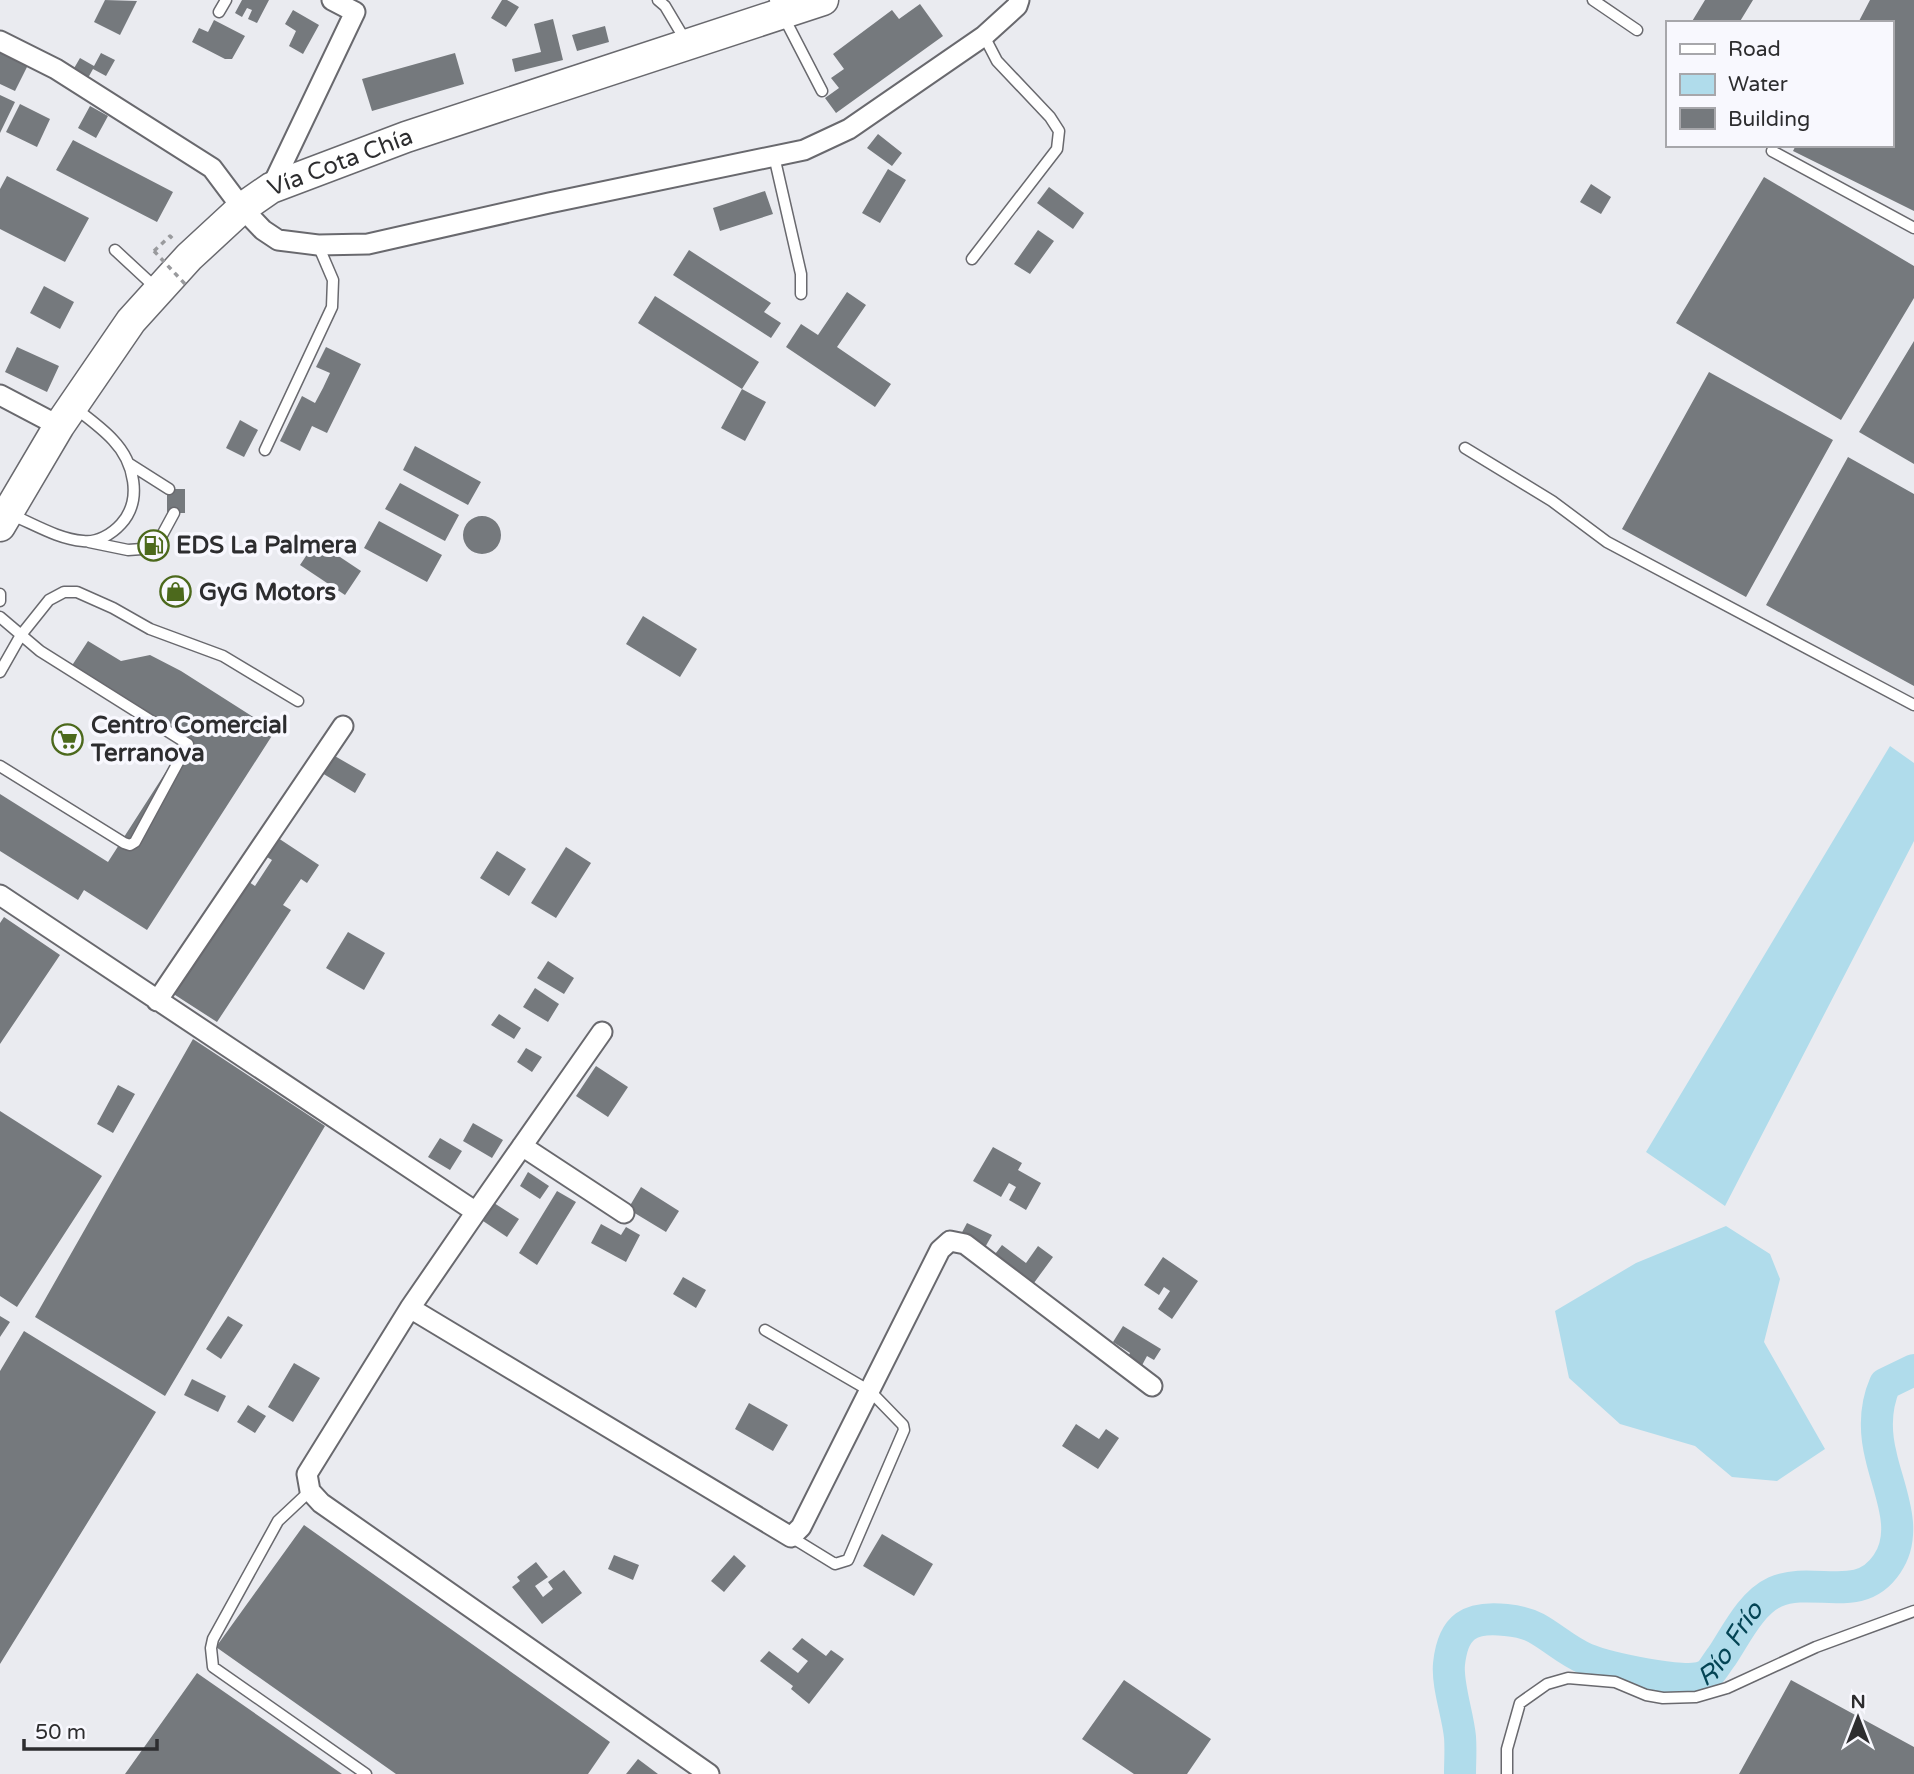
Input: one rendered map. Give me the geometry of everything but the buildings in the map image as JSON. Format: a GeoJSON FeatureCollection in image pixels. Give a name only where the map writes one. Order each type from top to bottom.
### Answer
{"type":"FeatureCollection","features":[{"type":"Feature","properties":{"kind":"main road","name":"Vía Cota Chía"},"geometry":{"type":"LineString","coordinates":[[4,520],[66,416],[131,321],[172,287],[189,257],[242,208],[271,188],[406,137],[687,44],[778,6],[823,0]]}},
{"type":"Feature","properties":{"kind":"street"},"geometry":{"type":"LineString","coordinates":[[271,188],[359,6],[332,0]]}},
{"type":"Feature","properties":{"kind":"street"},"geometry":{"type":"LineString","coordinates":[[0,41],[56,69],[212,168],[242,208],[263,230],[278,240],[318,245],[368,244],[804,150],[849,129],[984,36],[1017,6],[1019,0]]}},
{"type":"Feature","properties":{"kind":"street"},"geometry":{"type":"LineString","coordinates":[[0,395],[66,416]]}},
{"type":"Feature","properties":{"kind":"street"},"geometry":{"type":"LineString","coordinates":[[157,1001],[344,726]]}},
{"type":"Feature","properties":{"kind":"street"},"geometry":{"type":"LineString","coordinates":[[0,895],[476,1212]]}},
{"type":"Feature","properties":{"kind":"street"},"geometry":{"type":"LineString","coordinates":[[602,1032],[410,1308],[307,1474],[310,1491],[321,1503],[709,1774]]}},
{"type":"Feature","properties":{"kind":"street"},"geometry":{"type":"LineString","coordinates":[[522,1146],[624,1213]]}},
{"type":"Feature","properties":{"kind":"street"},"geometry":{"type":"LineString","coordinates":[[410,1308],[791,1536],[801,1527],[940,1250],[950,1241],[965,1244],[1152,1386]]}},
{"type":"Feature","properties":{"kind":"lane"},"geometry":{"type":"LineString","coordinates":[[219,12],[226,0]]}},
{"type":"Feature","properties":{"kind":"lane"},"geometry":{"type":"LineString","coordinates":[[1593,0],[1637,30]]}},
{"type":"Feature","properties":{"kind":"lane"},"geometry":{"type":"LineString","coordinates":[[664,2],[687,44]]}},
{"type":"Feature","properties":{"kind":"lane"},"geometry":{"type":"LineString","coordinates":[[778,6],[822,91]]}},
{"type":"Feature","properties":{"kind":"lane"},"geometry":{"type":"LineString","coordinates":[[972,259],[1057,149],[1059,131],[1050,117],[997,61],[984,36]]}},
{"type":"Feature","properties":{"kind":"lane"},"geometry":{"type":"LineString","coordinates":[[1772,151],[1914,228]]}},
{"type":"Feature","properties":{"kind":"lane"},"geometry":{"type":"LineString","coordinates":[[774,155],[801,274],[801,294]]}},
{"type":"Feature","properties":{"kind":"lane"},"geometry":{"type":"LineString","coordinates":[[265,450],[332,307],[333,280],[318,245]]}},
{"type":"Feature","properties":{"kind":"lane"},"geometry":{"type":"LineString","coordinates":[[115,250],[172,287]]}},
{"type":"Feature","properties":{"kind":"lane"},"geometry":{"type":"LineString","coordinates":[[66,416],[113,440],[128,463],[134,486],[134,497],[127,516],[110,534],[85,542]]}},
{"type":"Feature","properties":{"kind":"lane"},"geometry":{"type":"LineString","coordinates":[[1465,448],[1552,501],[1607,542],[1914,705]]}},
{"type":"Feature","properties":{"kind":"lane"},"geometry":{"type":"LineString","coordinates":[[128,463],[169,489]]}},
{"type":"Feature","properties":{"kind":"lane"},"geometry":{"type":"LineString","coordinates":[[162,537],[174,513]]}},
{"type":"Feature","properties":{"kind":"lane"},"geometry":{"type":"LineString","coordinates":[[4,520],[85,542],[142,550]]}},
{"type":"Feature","properties":{"kind":"lane"},"geometry":{"type":"LineString","coordinates":[[0,671],[21,635],[49,600],[64,592],[77,592],[150,629],[223,656],[298,701]]}},
{"type":"Feature","properties":{"kind":"lane"},"geometry":{"type":"LineString","coordinates":[[0,594],[0,601]]}},
{"type":"Feature","properties":{"kind":"lane"},"geometry":{"type":"LineString","coordinates":[[0,617],[40,651],[188,744],[135,842],[130,845],[0,766]]}},
{"type":"Feature","properties":{"kind":"lane"},"geometry":{"type":"LineString","coordinates":[[765,1329],[870,1391],[898,1418],[904,1430],[848,1560],[835,1564],[791,1536]]}},
{"type":"Feature","properties":{"kind":"lane"},"geometry":{"type":"LineString","coordinates":[[310,1491],[278,1521],[218,1631],[211,1648],[211,1657],[214,1667],[366,1774]]}},
{"type":"Feature","properties":{"kind":"lane"},"geometry":{"type":"LineString","coordinates":[[1507,1774],[1507,1749],[1520,1703],[1546,1684],[1568,1678],[1592,1680],[1615,1682],[1646,1695],[1663,1698],[1696,1697],[1727,1688],[1816,1647],[1914,1611]]}},
{"type":"Feature","properties":{"kind":"path"},"geometry":{"type":"LineString","coordinates":[[154,251],[172,287]]}},
{"type":"Feature","properties":{"kind":"water"},"geometry":{"type":"Polygon","coordinates":[[[1890,746],[1914,763],[1914,841],[1725,1206],[1646,1152],[1890,746]]]}},
{"type":"Feature","properties":{"kind":"water"},"geometry":{"type":"Polygon","coordinates":[[[1726,1226],[1770,1254],[1780,1279],[1764,1342],[1825,1449],[1777,1481],[1732,1477],[1695,1446],[1620,1424],[1569,1378],[1555,1311],[1636,1263],[1726,1226]]]}},
{"type":"Feature","properties":{"kind":"waterway","name":"Río Frío"},"geometry":{"type":"LineString","coordinates":[[1460,1774],[1460,1737],[1449,1664],[1459,1632],[1473,1622],[1493,1619],[1522,1623],[1536,1628],[1579,1656],[1596,1662],[1627,1671],[1664,1677],[1695,1678],[1710,1672],[1751,1612],[1766,1597],[1775,1592],[1805,1586],[1850,1587],[1876,1577],[1887,1564],[1897,1538],[1895,1510],[1878,1438],[1879,1402],[1885,1384],[1914,1370]]}},
{"type":"Feature","properties":{"kind":"place","name":"EDS La Palmera"},"geometry":{"type":"Point","coordinates":[153,545]}},
{"type":"Feature","properties":{"kind":"place","name":"GyG Motors"},"geometry":{"type":"Point","coordinates":[176,592]}},
{"type":"Feature","properties":{"kind":"place","name":"Centro Comercial Terranova"},"geometry":{"type":"Point","coordinates":[68,739]}}]}
